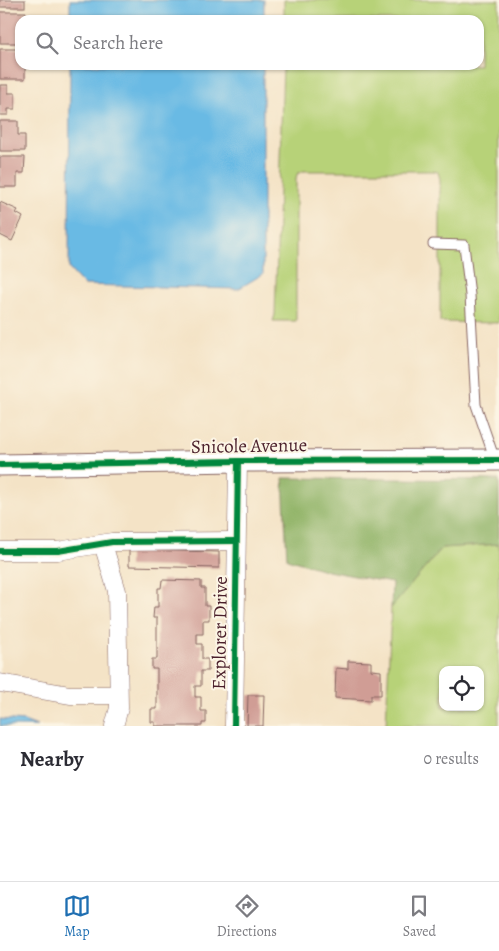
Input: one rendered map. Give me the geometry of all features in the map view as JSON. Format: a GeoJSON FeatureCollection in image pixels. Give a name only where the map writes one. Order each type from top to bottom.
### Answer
{"type":"FeatureCollection","features":[{"type":"Feature","properties":{"kind":"street","name":"Snicole Avenue"},"geometry":{"type":"LineString","coordinates":[[0,465],[238,461],[497,460]]}},
{"type":"Feature","properties":{"kind":"street","name":"Explorer Drive"},"geometry":{"type":"LineString","coordinates":[[234,726],[238,461]]}},
{"type":"Feature","properties":{"kind":"street"},"geometry":{"type":"LineString","coordinates":[[0,551],[58,551],[112,542],[236,541]]}},
{"type":"Feature","properties":{"kind":"street"},"geometry":{"type":"LineString","coordinates":[[103,544],[117,591],[119,708],[114,726]]}},
{"type":"Feature","properties":{"kind":"street"},"geometry":{"type":"LineString","coordinates":[[0,683],[70,695],[118,695]]}},
{"type":"Feature","properties":{"kind":"lane"},"geometry":{"type":"LineString","coordinates":[[433,244],[464,245],[470,296],[476,405],[497,460]]}},
{"type":"Feature","properties":{"kind":"green space"},"geometry":{"type":"Polygon","coordinates":[[[284,0],[499,0],[499,323],[440,322],[440,179],[438,172],[433,171],[303,171],[297,174],[296,321],[273,321],[275,315],[283,70],[484,70],[484,15],[284,15],[284,0]]]}},
{"type":"Feature","properties":{"kind":"green space"},"geometry":{"type":"Polygon","coordinates":[[[283,478],[499,480],[499,544],[442,548],[391,608],[392,583],[328,571],[287,559],[283,478]]]}},
{"type":"Feature","properties":{"kind":"green space"},"geometry":{"type":"Polygon","coordinates":[[[499,544],[499,726],[386,726],[391,608],[442,548],[499,544]]]}},
{"type":"Feature","properties":{"kind":"water"},"geometry":{"type":"Polygon","coordinates":[[[70,0],[264,0],[264,15],[70,15],[70,0]]]}},
{"type":"Feature","properties":{"kind":"water"},"geometry":{"type":"Polygon","coordinates":[[[70,70],[263,70],[263,274],[238,289],[84,285],[69,269],[70,70]]]}},
{"type":"Feature","properties":{"kind":"water"},"geometry":{"type":"Polygon","coordinates":[[[0,719],[24,721],[37,726],[0,726],[0,719]]]}},
{"type":"Feature","properties":{"kind":"building"},"geometry":{"type":"Polygon","coordinates":[[[0,0],[25,0],[25,7],[0,7],[0,0]]]}},
{"type":"Feature","properties":{"kind":"building"},"geometry":{"type":"Polygon","coordinates":[[[0,12],[26,12],[26,15],[15,15],[15,43],[0,43],[0,12]]]}},
{"type":"Feature","properties":{"kind":"building"},"geometry":{"type":"Polygon","coordinates":[[[0,49],[15,49],[15,70],[25,70],[25,79],[0,79],[0,49]]]}},
{"type":"Feature","properties":{"kind":"building"},"geometry":{"type":"Polygon","coordinates":[[[0,85],[8,85],[8,93],[15,93],[15,109],[8,109],[8,115],[0,115],[0,85]]]}},
{"type":"Feature","properties":{"kind":"building"},"geometry":{"type":"Polygon","coordinates":[[[0,121],[18,121],[18,135],[25,135],[25,151],[0,151],[0,121]]]}},
{"type":"Feature","properties":{"kind":"building"},"geometry":{"type":"Polygon","coordinates":[[[0,157],[25,157],[24,173],[17,173],[17,187],[0,187],[0,157]]]}},
{"type":"Feature","properties":{"kind":"building"},"geometry":{"type":"Polygon","coordinates":[[[0,202],[18,210],[16,213],[23,217],[12,241],[0,235],[0,202]]]}},
{"type":"Feature","properties":{"kind":"building"},"geometry":{"type":"Polygon","coordinates":[[[129,550],[219,552],[219,568],[129,566],[129,550]]]}},
{"type":"Feature","properties":{"kind":"building"},"geometry":{"type":"Polygon","coordinates":[[[162,580],[201,581],[201,588],[205,588],[205,606],[209,606],[209,620],[203,620],[203,634],[197,634],[197,644],[202,644],[202,659],[208,659],[208,671],[201,671],[201,686],[195,686],[195,697],[201,697],[201,711],[206,711],[206,723],[202,723],[202,726],[155,726],[155,722],[151,722],[151,709],[157,709],[157,669],[152,669],[152,659],[157,659],[157,618],[153,618],[154,607],[158,607],[158,588],[161,588],[162,580]]]}},
{"type":"Feature","properties":{"kind":"building"},"geometry":{"type":"Polygon","coordinates":[[[348,661],[371,662],[371,670],[381,671],[381,695],[371,695],[371,700],[335,698],[336,668],[348,669],[348,661]]]}},
{"type":"Feature","properties":{"kind":"building"},"geometry":{"type":"Polygon","coordinates":[[[248,695],[264,695],[263,726],[247,726],[248,695]]]}},
{"type":"Feature","properties":{"kind":"cycle path"},"geometry":{"type":"LineString","coordinates":[[0,465],[238,461],[499,460]]}},
{"type":"Feature","properties":{"kind":"cycle path"},"geometry":{"type":"LineString","coordinates":[[234,726],[238,461]]}},
{"type":"Feature","properties":{"kind":"cycle path"},"geometry":{"type":"LineString","coordinates":[[0,551],[58,551],[112,542],[236,541]]}}]}
